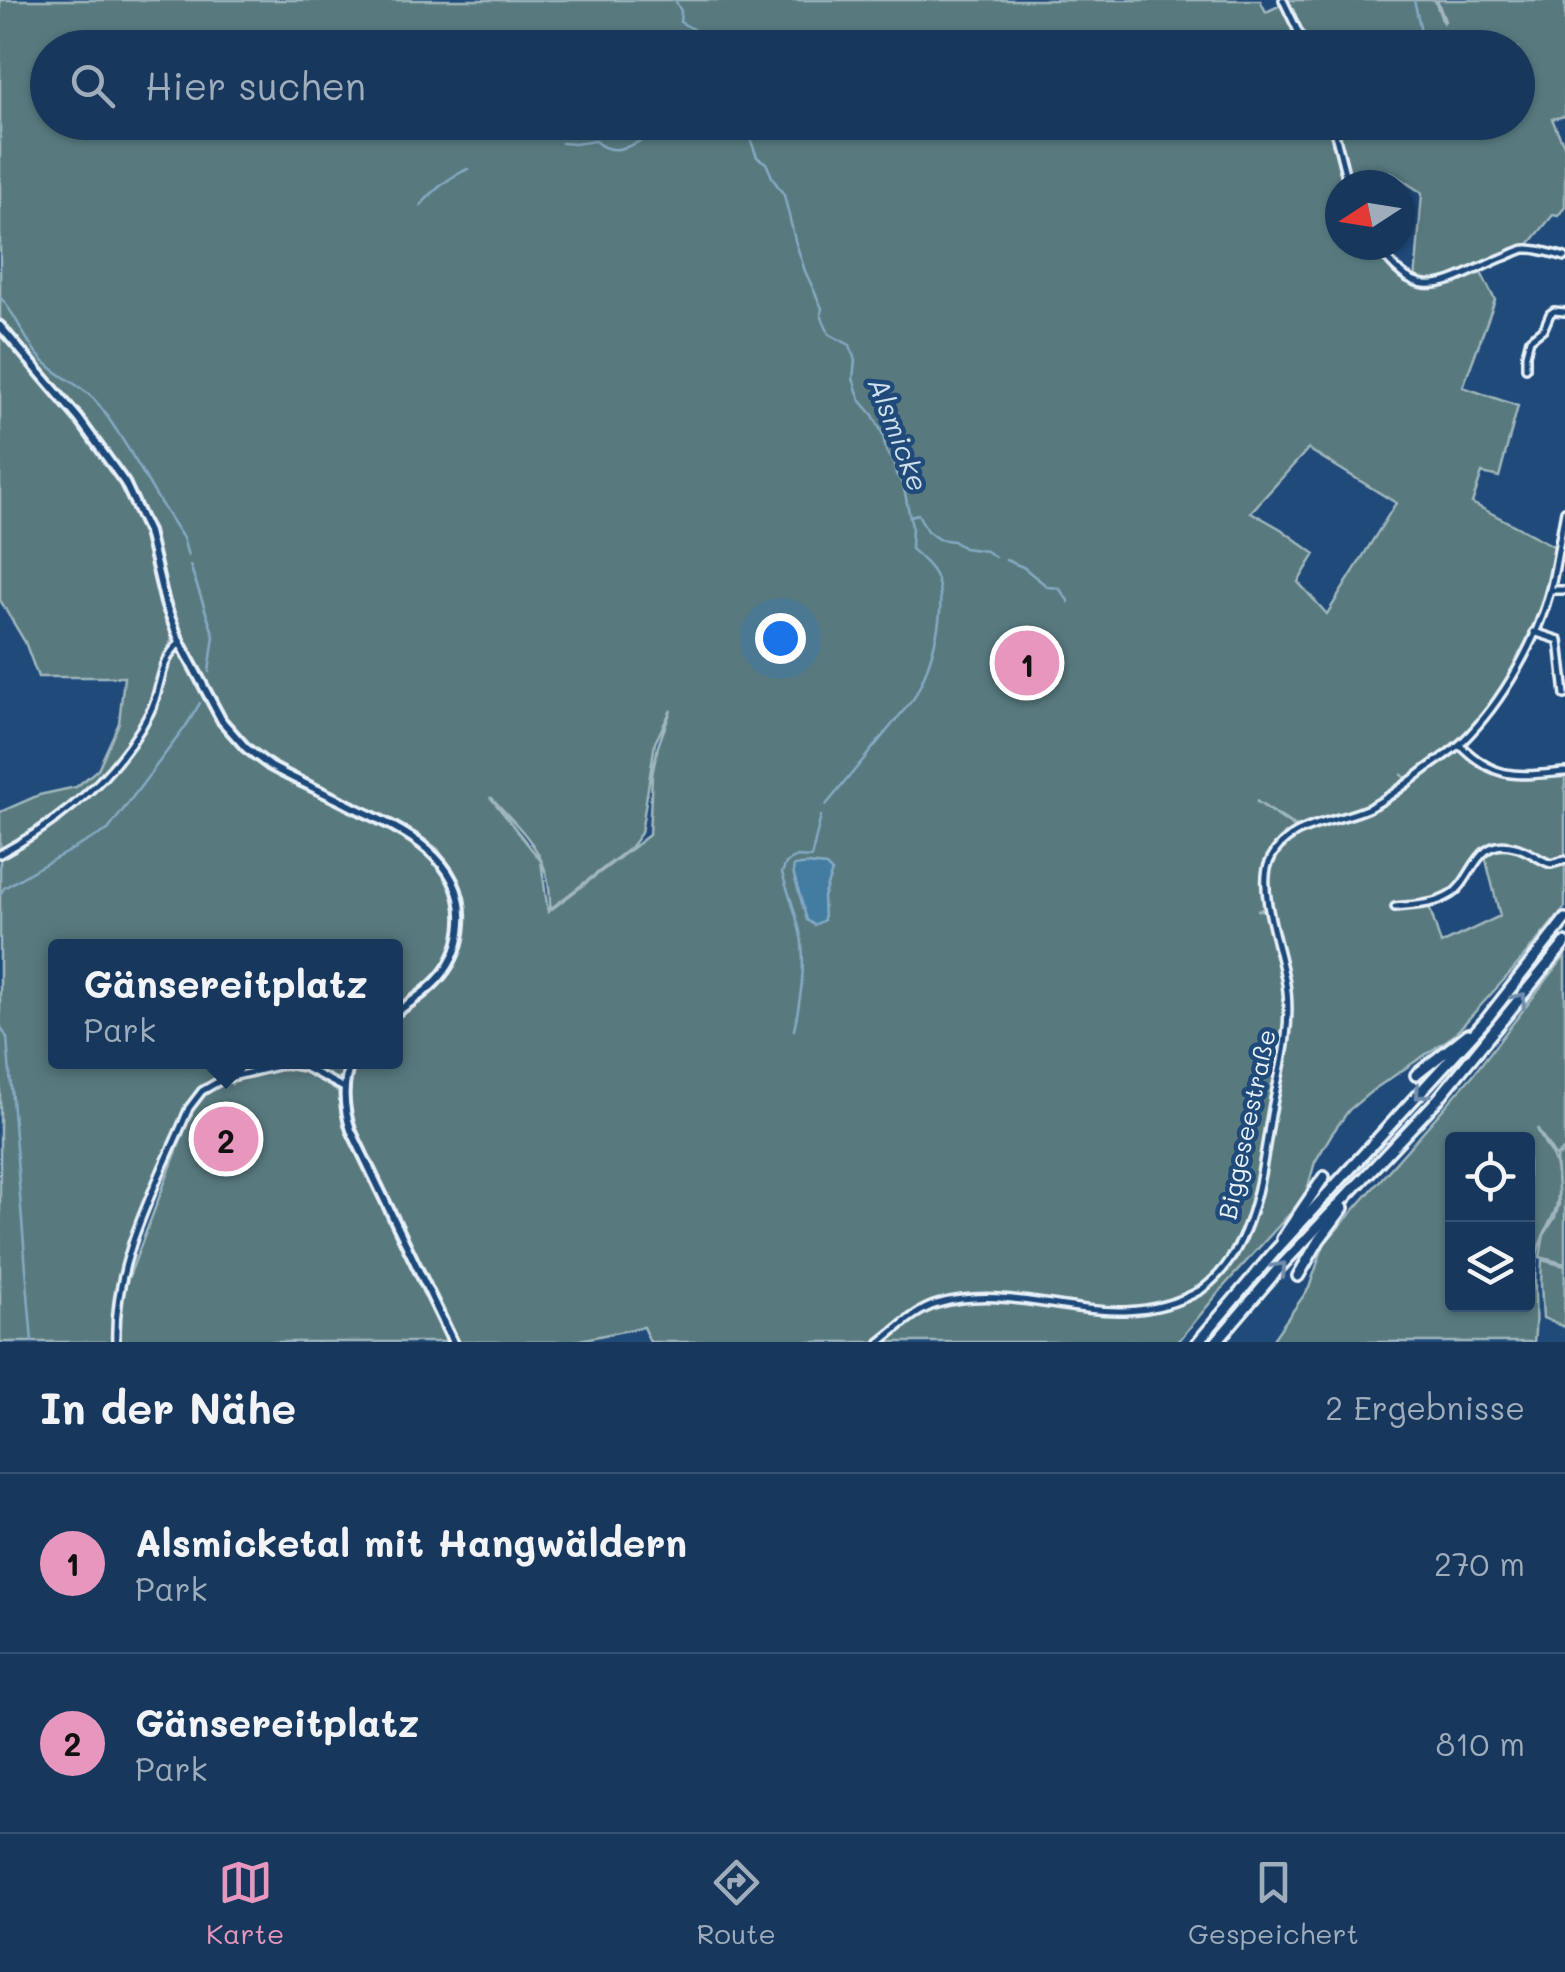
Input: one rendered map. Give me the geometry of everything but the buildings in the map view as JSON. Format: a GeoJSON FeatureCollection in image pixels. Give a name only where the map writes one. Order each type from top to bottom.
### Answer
{"type":"FeatureCollection","features":[{"type":"Feature","properties":{"kind":"highway"},"geometry":{"type":"LineString","coordinates":[[1198,1342],[1276,1250],[1486,1020],[1565,919]]}},
{"type":"Feature","properties":{"kind":"highway"},"geometry":{"type":"LineString","coordinates":[[1216,1342],[1280,1267],[1438,1099],[1565,944]]}},
{"type":"Feature","properties":{"kind":"highway"},"geometry":{"type":"LineString","coordinates":[[1416,1075],[1486,1020]]}},
{"type":"Feature","properties":{"kind":"highway"},"geometry":{"type":"LineString","coordinates":[[1276,1250],[1324,1177]]}},
{"type":"Feature","properties":{"kind":"highway"},"geometry":{"type":"LineString","coordinates":[[1298,1276],[1353,1191]]}},
{"type":"Feature","properties":{"kind":"street"},"geometry":{"type":"LineString","coordinates":[[1283,0],[1297,30]]}},
{"type":"Feature","properties":{"kind":"street"},"geometry":{"type":"LineString","coordinates":[[1337,140],[1344,170]]}},
{"type":"Feature","properties":{"kind":"street"},"geometry":{"type":"LineString","coordinates":[[1389,260],[1413,281],[1434,286],[1453,282],[1526,249],[1565,257]]}},
{"type":"Feature","properties":{"kind":"street"},"geometry":{"type":"LineString","coordinates":[[1526,368],[1530,339],[1544,328],[1550,314],[1565,312]]}},
{"type":"Feature","properties":{"kind":"street"},"geometry":{"type":"LineString","coordinates":[[0,326],[80,419],[126,483],[148,532],[165,603],[180,642],[222,721],[246,748],[283,774],[405,832],[431,851],[449,874],[462,914],[457,949],[435,985],[403,1007]]}},
{"type":"Feature","properties":{"kind":"street","name":"Biggeseestraße"},"geometry":{"type":"LineString","coordinates":[[880,1342],[932,1305],[960,1299],[989,1299],[1093,1316],[1130,1317],[1162,1311],[1213,1279],[1235,1252],[1253,1206],[1285,1052],[1288,995],[1269,909],[1266,872],[1272,857],[1280,844],[1300,830],[1371,807],[1460,745],[1483,719],[1509,683],[1534,632],[1550,590],[1565,511]]}},
{"type":"Feature","properties":{"kind":"street"},"geometry":{"type":"LineString","coordinates":[[1550,590],[1565,590]]}},
{"type":"Feature","properties":{"kind":"street"},"geometry":{"type":"LineString","coordinates":[[1534,632],[1558,640],[1565,694]]}},
{"type":"Feature","properties":{"kind":"street"},"geometry":{"type":"LineString","coordinates":[[0,854],[83,798],[119,760],[150,712],[166,657],[180,642]]}},
{"type":"Feature","properties":{"kind":"street"},"geometry":{"type":"LineString","coordinates":[[1460,745],[1480,764],[1496,771],[1515,775],[1565,772]]}},
{"type":"Feature","properties":{"kind":"street"},"geometry":{"type":"LineString","coordinates":[[1395,907],[1436,902],[1448,896],[1484,851],[1494,847],[1513,846],[1551,864],[1565,860]]}},
{"type":"Feature","properties":{"kind":"street"},"geometry":{"type":"LineString","coordinates":[[116,1342],[125,1267],[189,1108],[202,1091],[230,1076],[266,1069]]}},
{"type":"Feature","properties":{"kind":"street"},"geometry":{"type":"LineString","coordinates":[[309,1069],[344,1088]]}},
{"type":"Feature","properties":{"kind":"street"},"geometry":{"type":"LineString","coordinates":[[349,1069],[344,1088],[346,1117],[453,1342]]}},
{"type":"Feature","properties":{"kind":"green space"},"geometry":{"type":"Polygon","coordinates":[[[0,0],[1260,0],[1266,12],[1283,4],[1296,30],[30,30],[30,140],[1335,140],[1343,170],[1325,170],[1325,260],[1387,260],[1409,280],[1432,285],[1479,269],[1495,300],[1463,387],[1518,406],[1499,477],[1482,473],[1472,503],[1557,548],[1547,593],[1523,655],[1488,712],[1458,744],[1408,780],[1401,774],[1407,781],[1370,806],[1300,829],[1256,801],[1298,830],[1278,847],[1272,855],[1267,872],[1268,908],[1257,910],[1268,910],[1284,972],[1287,1020],[1279,1077],[1245,1233],[1261,1184],[1288,1033],[1289,994],[1268,888],[1273,856],[1283,843],[1302,831],[1379,804],[1462,748],[1486,766],[1510,774],[1565,772],[1565,907],[1453,1036],[1349,1110],[1315,1162],[1305,1197],[1178,1342],[883,1342],[932,1306],[956,1298],[932,1304],[879,1342],[650,1342],[643,1327],[570,1342],[458,1342],[360,1144],[348,1094],[352,1069],[403,1069],[403,1012],[437,988],[462,950],[464,903],[454,874],[438,849],[415,832],[276,764],[249,747],[226,720],[168,603],[157,549],[130,483],[107,448],[0,318],[0,0]],[[1308,449],[1251,512],[1315,554],[1298,582],[1327,614],[1396,503],[1308,449]],[[671,710],[655,743],[641,833],[630,848],[550,909],[541,860],[525,835],[491,798],[541,861],[548,912],[649,835],[652,775],[671,710]],[[1484,852],[1455,889],[1428,903],[1441,944],[1500,916],[1484,852]]]}},
{"type":"Feature","properties":{"kind":"green space"},"geometry":{"type":"Polygon","coordinates":[[[1284,0],[1435,0],[1443,23],[1437,0],[1565,0],[1565,116],[1552,119],[1565,148],[1565,207],[1558,216],[1553,215],[1526,248],[1435,284],[1415,281],[1422,193],[1415,188],[1415,170],[1345,170],[1337,140],[1535,140],[1535,30],[1299,30],[1284,0]]]}},
{"type":"Feature","properties":{"kind":"green space"},"geometry":{"type":"Polygon","coordinates":[[[0,335],[77,423],[128,495],[144,533],[173,637],[149,709],[120,755],[86,792],[0,850],[0,812],[39,795],[76,787],[98,769],[119,723],[124,677],[38,677],[25,642],[0,600],[0,335]]]}},
{"type":"Feature","properties":{"kind":"green space"},"geometry":{"type":"Polygon","coordinates":[[[174,652],[181,653],[217,721],[236,745],[292,782],[387,825],[442,871],[457,917],[454,947],[441,971],[403,1002],[403,939],[48,939],[48,1069],[306,1069],[340,1093],[354,1146],[447,1342],[120,1342],[120,1300],[192,1111],[206,1092],[230,1079],[232,1085],[231,1076],[201,1090],[188,1108],[131,1245],[113,1304],[112,1342],[0,1342],[0,857],[84,799],[153,713],[174,652]]]}},
{"type":"Feature","properties":{"kind":"green space"},"geometry":{"type":"Polygon","coordinates":[[[1565,956],[1565,1149],[1555,1156],[1537,1128],[1554,1162],[1558,1191],[1555,1211],[1537,1255],[1535,1276],[1535,1132],[1445,1132],[1445,1312],[1535,1312],[1534,1342],[1271,1342],[1309,1288],[1324,1244],[1472,1076],[1565,956]]]}},
{"type":"Feature","properties":{"kind":"green space"},"geometry":{"type":"Polygon","coordinates":[[[315,1069],[344,1069],[341,1077],[332,1079],[315,1069]]]}},
{"type":"Feature","properties":{"kind":"green space"},"geometry":{"type":"Polygon","coordinates":[[[1565,1152],[1565,1264],[1540,1257],[1544,1235],[1559,1204],[1556,1158],[1565,1152]]]}},
{"type":"Feature","properties":{"kind":"green space"},"geometry":{"type":"Polygon","coordinates":[[[1542,1260],[1565,1266],[1564,1327],[1543,1318],[1542,1260]]]}},
{"type":"Feature","properties":{"kind":"water"},"geometry":{"type":"Polygon","coordinates":[[[794,866],[826,866],[832,872],[823,897],[824,920],[814,925],[807,920],[793,872],[794,866]]]}},
{"type":"Feature","properties":{"kind":"waterway","name":"Alsmicke"},"geometry":{"type":"LineString","coordinates":[[675,0],[681,11],[680,22],[694,30]]}},
{"type":"Feature","properties":{"kind":"waterway"},"geometry":{"type":"LineString","coordinates":[[1414,0],[1421,30]]}},
{"type":"Feature","properties":{"kind":"waterway"},"geometry":{"type":"LineString","coordinates":[[562,143],[595,141],[618,149],[642,140]]}},
{"type":"Feature","properties":{"kind":"waterway","name":"Alsmicke"},"geometry":{"type":"LineString","coordinates":[[751,140],[757,157],[766,163],[784,195],[805,271],[829,334],[850,345],[860,400],[873,415],[903,484],[912,527],[911,549],[932,570],[939,586],[936,636],[914,698],[826,805]]}},
{"type":"Feature","properties":{"kind":"waterway"},"geometry":{"type":"LineString","coordinates":[[420,206],[442,184],[468,169]]}},
{"type":"Feature","properties":{"kind":"waterway"},"geometry":{"type":"LineString","coordinates":[[0,297],[45,362],[99,405],[183,538],[188,556]]}},
{"type":"Feature","properties":{"kind":"waterway"},"geometry":{"type":"LineString","coordinates":[[910,516],[918,514],[927,531],[938,539],[986,551],[995,557]]}},
{"type":"Feature","properties":{"kind":"waterway"},"geometry":{"type":"LineString","coordinates":[[1006,560],[1023,567],[1048,587],[1059,588],[1069,602]]}},
{"type":"Feature","properties":{"kind":"waterway"},"geometry":{"type":"LineString","coordinates":[[190,565],[214,636],[209,672]]}},
{"type":"Feature","properties":{"kind":"waterway"},"geometry":{"type":"LineString","coordinates":[[0,895],[4,888],[108,830],[200,703]]}},
{"type":"Feature","properties":{"kind":"waterway","name":"Alsmicke"},"geometry":{"type":"LineString","coordinates":[[794,1030],[800,998],[802,943],[782,873],[786,863],[797,857],[811,858],[821,816]]}},
{"type":"Feature","properties":{"kind":"waterway"},"geometry":{"type":"LineString","coordinates":[[0,1025],[7,1038],[32,1342]]}},
{"type":"Feature","properties":{"kind":"place","name":"Alsmicketal mit Hangwäldern"},"geometry":{"type":"Point","coordinates":[1027,663]}},
{"type":"Feature","properties":{"kind":"place","name":"Gänsereitplatz"},"geometry":{"type":"Point","coordinates":[226,1139]}}]}
